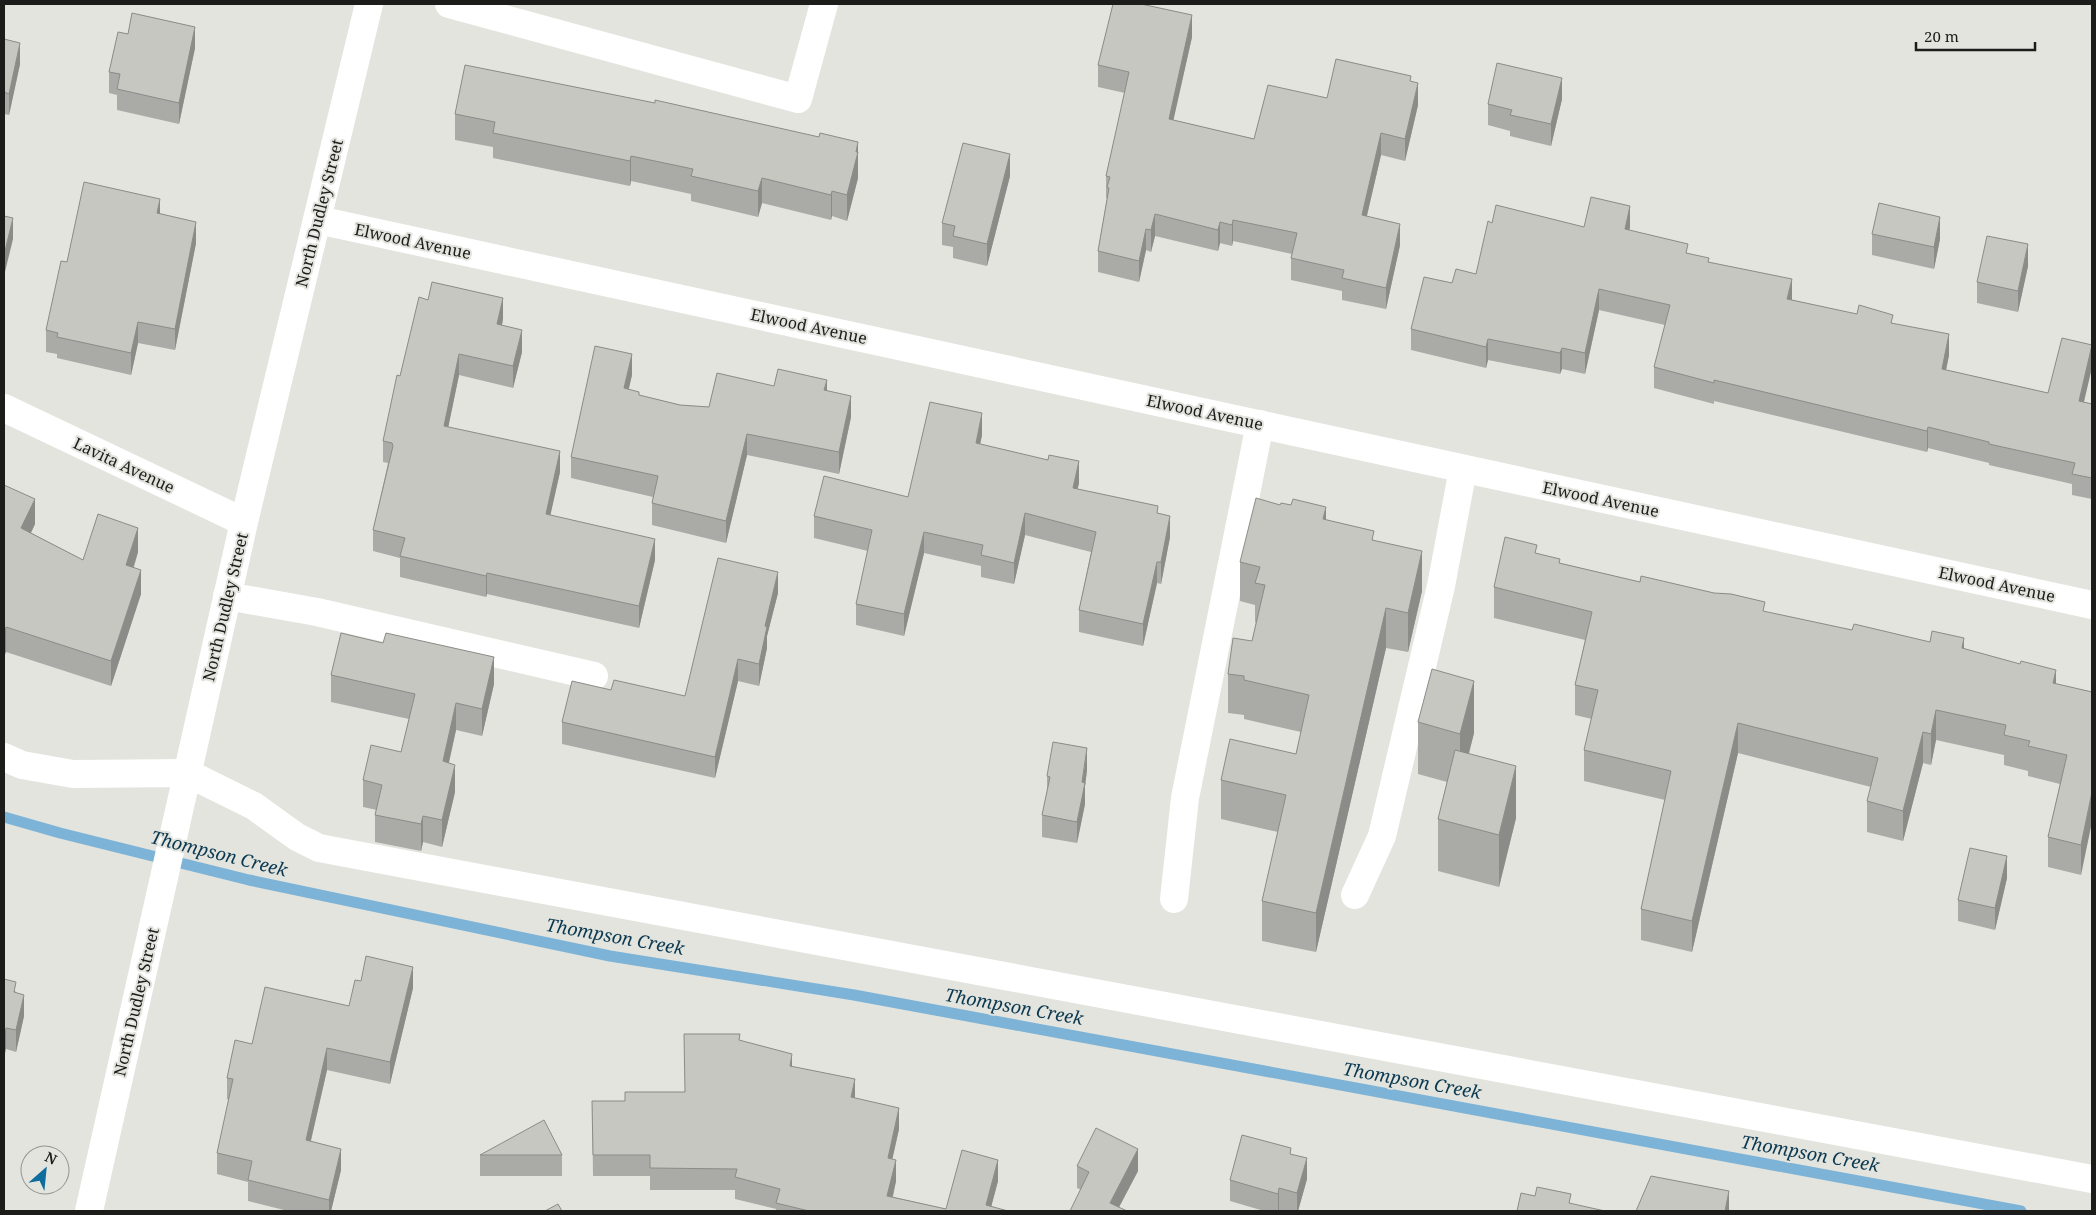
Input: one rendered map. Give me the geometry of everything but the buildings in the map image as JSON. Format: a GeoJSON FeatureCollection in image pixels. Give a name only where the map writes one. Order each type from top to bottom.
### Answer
{"type":"FeatureCollection","features":[{"type":"Feature","properties":{"kind":"street","name":"North Dudley Street"},"geometry":{"type":"LineString","coordinates":[[89,1211],[244,522],[369,4]]}},
{"type":"Feature","properties":{"kind":"street"},"geometry":{"type":"LineString","coordinates":[[463,6],[798,99],[824,4]]}},
{"type":"Feature","properties":{"kind":"street","name":"Elwood Avenue"},"geometry":{"type":"LineString","coordinates":[[318,220],[2092,605]]}},
{"type":"Feature","properties":{"kind":"street","name":"Lavita Avenue"},"geometry":{"type":"LineString","coordinates":[[4,408],[244,522]]}},
{"type":"Feature","properties":{"kind":"street"},"geometry":{"type":"LineString","coordinates":[[1174,900],[1185,798],[1260,424]]}},
{"type":"Feature","properties":{"kind":"street"},"geometry":{"type":"LineString","coordinates":[[1355,895],[1382,836],[1441,586],[1463,469]]}},
{"type":"Feature","properties":{"kind":"street"},"geometry":{"type":"LineString","coordinates":[[227,596],[317,612],[594,676]]}},
{"type":"Feature","properties":{"kind":"street"},"geometry":{"type":"LineString","coordinates":[[4,757],[22,765],[73,774],[187,773],[254,806],[297,837],[319,848],[2092,1179]]}},
{"type":"Feature","properties":{"kind":"waterway","name":"Thompson Creek"},"geometry":{"type":"LineString","coordinates":[[4,817],[60,833],[249,880],[610,956],[854,995],[2021,1211]]}}]}
